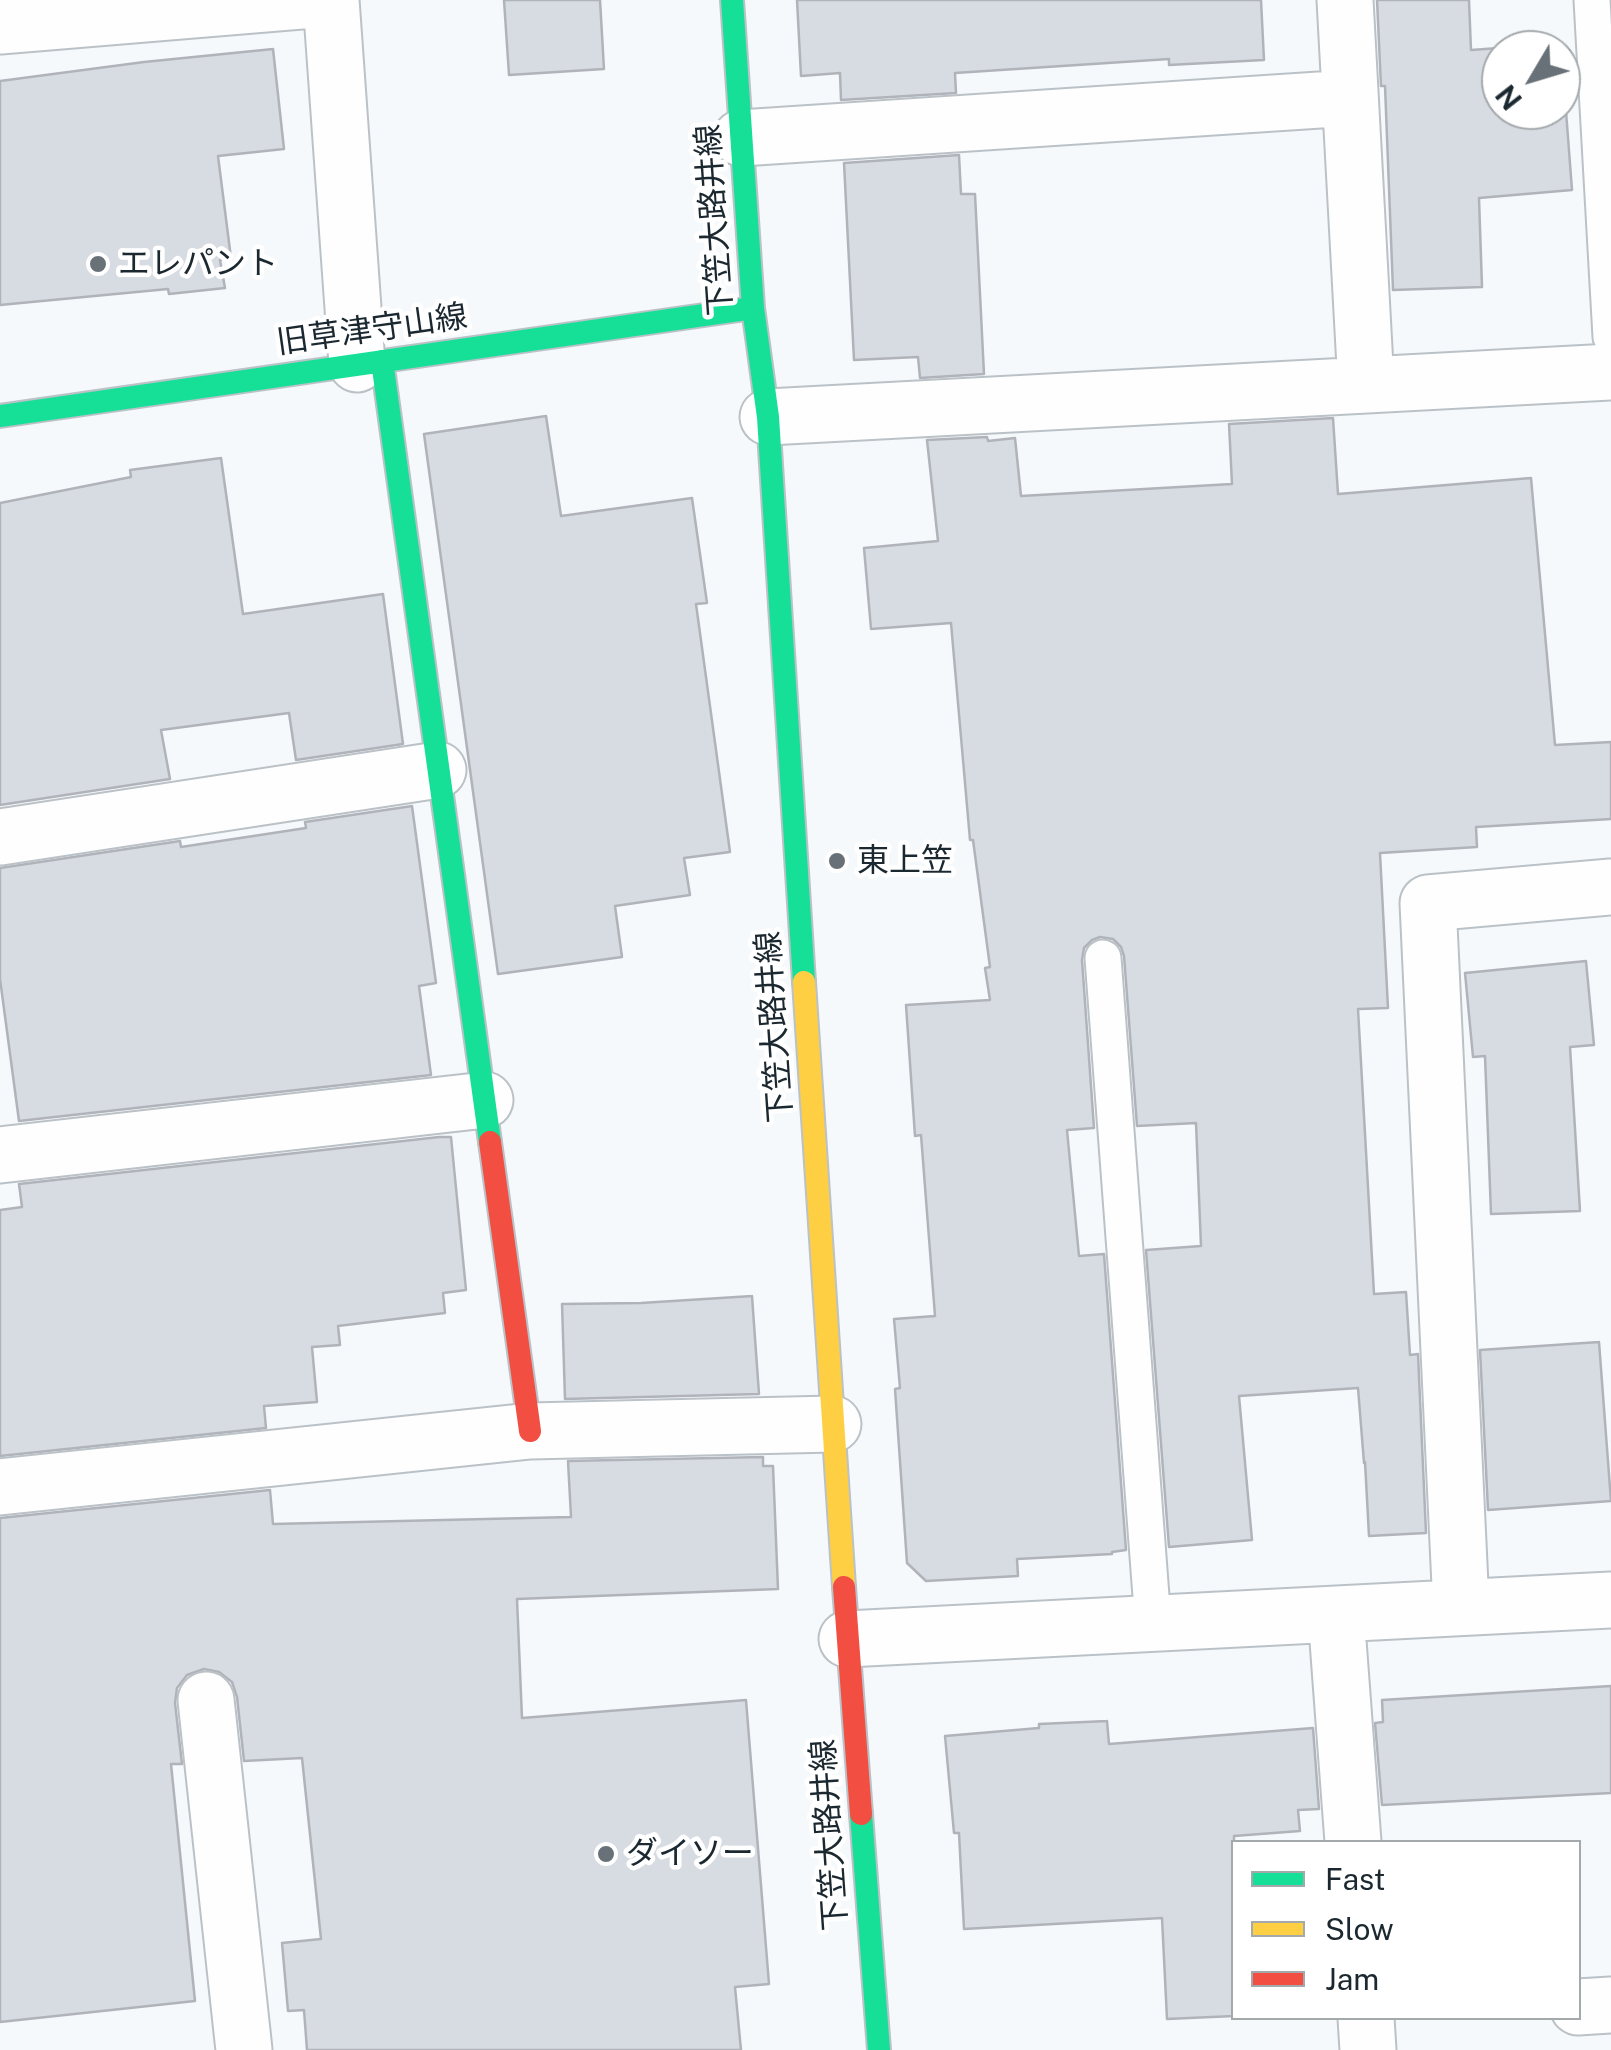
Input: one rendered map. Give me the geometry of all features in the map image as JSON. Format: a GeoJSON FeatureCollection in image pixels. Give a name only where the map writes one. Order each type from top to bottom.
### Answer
{"type":"FeatureCollection","features":[{"type":"Feature","properties":{"kind":"main road","name":"下笠大路井線"},"geometry":{"type":"LineString","coordinates":[[732,0],[753,308],[768,417],[847,1639],[880,2050]]}},
{"type":"Feature","properties":{"kind":"main road","name":"旧草津守山線"},"geometry":{"type":"LineString","coordinates":[[0,416],[753,308]]}},
{"type":"Feature","properties":{"kind":"main road"},"geometry":{"type":"LineString","coordinates":[[369,363],[438,770],[530,1432]]}},
{"type":"Feature","properties":{"kind":"street"},"geometry":{"type":"LineString","coordinates":[[0,26],[313,0]]}},
{"type":"Feature","properties":{"kind":"street"},"geometry":{"type":"LineString","coordinates":[[331,0],[369,363]]}},
{"type":"Feature","properties":{"kind":"street"},"geometry":{"type":"LineString","coordinates":[[1345,0],[1366,385]]}},
{"type":"Feature","properties":{"kind":"street"},"geometry":{"type":"LineString","coordinates":[[741,138],[1350,98]]}},
{"type":"Feature","properties":{"kind":"street"},"geometry":{"type":"LineString","coordinates":[[768,417],[1611,372]]}},
{"type":"Feature","properties":{"kind":"street"},"geometry":{"type":"LineString","coordinates":[[0,837],[438,770]]}},
{"type":"Feature","properties":{"kind":"street"},"geometry":{"type":"LineString","coordinates":[[1461,1607],[1428,903],[1611,887]]}},
{"type":"Feature","properties":{"kind":"street"},"geometry":{"type":"LineString","coordinates":[[0,1155],[485,1100]]}},
{"type":"Feature","properties":{"kind":"street"},"geometry":{"type":"LineString","coordinates":[[0,1486],[530,1432],[833,1424]]}},
{"type":"Feature","properties":{"kind":"street"},"geometry":{"type":"LineString","coordinates":[[847,1639],[1611,1600]]}},
{"type":"Feature","properties":{"kind":"street"},"geometry":{"type":"LineString","coordinates":[[1336,1614],[1352,1840]]}},
{"type":"Feature","properties":{"kind":"street"},"geometry":{"type":"LineString","coordinates":[[206,1700],[244,2050]]}},
{"type":"Feature","properties":{"kind":"street"},"geometry":{"type":"LineString","coordinates":[[1581,2007],[1611,2006]]}},
{"type":"Feature","properties":{"kind":"street"},"geometry":{"type":"LineString","coordinates":[[1366,2020],[1368,2050]]}},
{"type":"Feature","properties":{"kind":"lane"},"geometry":{"type":"LineString","coordinates":[[1592,0],[1611,337]]}},
{"type":"Feature","properties":{"kind":"lane"},"geometry":{"type":"LineString","coordinates":[[1103,958],[1153,1623]]}},
{"type":"Feature","properties":{"kind":"building"},"geometry":{"type":"Polygon","coordinates":[[[504,0],[600,0],[604,69],[509,75],[504,0]]]}},
{"type":"Feature","properties":{"kind":"building"},"geometry":{"type":"Polygon","coordinates":[[[797,0],[1261,0],[1264,60],[1169,65],[1169,59],[955,73],[956,93],[841,100],[840,73],[801,76],[797,0]]]}},
{"type":"Feature","properties":{"kind":"building"},"geometry":{"type":"Polygon","coordinates":[[[1377,0],[1469,0],[1471,50],[1481,49],[1481,130],[1567,130],[1572,190],[1479,198],[1482,287],[1393,290],[1385,86],[1381,86],[1377,0]]]}},
{"type":"Feature","properties":{"kind":"building"},"geometry":{"type":"Polygon","coordinates":[[[273,49],[284,149],[218,156],[231,258],[220,260],[225,288],[169,294],[168,289],[0,305],[0,81],[273,49]]]}},
{"type":"Feature","properties":{"kind":"building"},"geometry":{"type":"Polygon","coordinates":[[[959,155],[961,194],[975,194],[984,374],[920,378],[918,357],[854,360],[844,163],[959,155]]]}},
{"type":"Feature","properties":{"kind":"building"},"geometry":{"type":"Polygon","coordinates":[[[546,416],[561,516],[692,498],[707,603],[696,604],[730,852],[684,858],[690,895],[615,906],[622,957],[498,974],[424,434],[546,416]]]}},
{"type":"Feature","properties":{"kind":"building"},"geometry":{"type":"Polygon","coordinates":[[[1333,418],[1338,494],[1531,478],[1555,745],[1611,742],[1611,819],[1476,827],[1477,847],[1380,853],[1388,1008],[1358,1009],[1374,1294],[1406,1292],[1410,1355],[1418,1354],[1426,1533],[1369,1536],[1358,1388],[1239,1396],[1252,1540],[1169,1547],[1146,1250],[1201,1246],[1196,1123],[1137,1126],[1124,956],[1113,939],[1100,937],[1084,948],[1082,960],[1094,1128],[1067,1130],[1079,1256],[1104,1254],[1126,1550],[1017,1559],[1018,1576],[926,1581],[907,1563],[895,1389],[900,1388],[894,1319],[935,1316],[921,1135],[915,1136],[906,1005],[990,1000],[985,968],[990,967],[970,840],[951,623],[871,629],[864,548],[938,541],[927,440],[1015,438],[1021,496],[1232,484],[1229,424],[1333,418]]]}},
{"type":"Feature","properties":{"kind":"building"},"geometry":{"type":"Polygon","coordinates":[[[221,458],[243,614],[383,594],[403,744],[296,760],[289,713],[161,730],[170,779],[0,805],[0,503],[131,477],[130,470],[221,458]]]}},
{"type":"Feature","properties":{"kind":"building"},"geometry":{"type":"Polygon","coordinates":[[[412,806],[436,983],[419,986],[431,1075],[19,1121],[0,979],[0,868],[180,841],[181,847],[306,828],[305,822],[412,806]]]}},
{"type":"Feature","properties":{"kind":"building"},"geometry":{"type":"Polygon","coordinates":[[[1586,961],[1594,1045],[1570,1047],[1580,1211],[1491,1214],[1485,1056],[1473,1057],[1465,973],[1586,961]]]}},
{"type":"Feature","properties":{"kind":"building"},"geometry":{"type":"Polygon","coordinates":[[[451,1137],[466,1290],[443,1293],[445,1313],[338,1326],[340,1345],[312,1347],[317,1402],[264,1406],[266,1428],[0,1456],[0,1210],[22,1207],[19,1184],[451,1137]]]}},
{"type":"Feature","properties":{"kind":"building"},"geometry":{"type":"Polygon","coordinates":[[[752,1296],[759,1394],[565,1399],[562,1304],[752,1296]]]}},
{"type":"Feature","properties":{"kind":"building"},"geometry":{"type":"Polygon","coordinates":[[[1599,1342],[1611,1501],[1488,1510],[1480,1350],[1599,1342]]]}},
{"type":"Feature","properties":{"kind":"building"},"geometry":{"type":"Polygon","coordinates":[[[763,1457],[763,1466],[773,1466],[778,1589],[517,1599],[522,1718],[746,1700],[769,1984],[735,1987],[741,2050],[307,2050],[304,2010],[288,2011],[282,1943],[321,1939],[302,1758],[244,1761],[232,1682],[219,1672],[204,1669],[187,1675],[177,1688],[182,1764],[171,1764],[195,2001],[0,2022],[0,1518],[270,1490],[273,1524],[571,1517],[568,1461],[763,1457]]]}},
{"type":"Feature","properties":{"kind":"building"},"geometry":{"type":"Polygon","coordinates":[[[1611,1686],[1611,1793],[1382,1805],[1375,1723],[1383,1722],[1382,1700],[1611,1686]]]}},
{"type":"Feature","properties":{"kind":"building"},"geometry":{"type":"Polygon","coordinates":[[[1107,1721],[1109,1744],[1313,1728],[1319,1809],[1298,1810],[1300,1831],[1234,1836],[1231,1840],[1231,2016],[1167,2019],[1162,1918],[964,1929],[959,1833],[954,1833],[945,1736],[1039,1728],[1039,1724],[1107,1721]]]}},
{"type":"Feature","properties":{"kind":"traffic: fast"},"geometry":{"type":"LineString","coordinates":[[732,0],[753,308],[768,417],[804,982]]}},
{"type":"Feature","properties":{"kind":"traffic: fast"},"geometry":{"type":"LineString","coordinates":[[0,416],[753,308]]}},
{"type":"Feature","properties":{"kind":"traffic: fast"},"geometry":{"type":"LineString","coordinates":[[382,361],[490,1142]]}},
{"type":"Feature","properties":{"kind":"traffic: fast"},"geometry":{"type":"LineString","coordinates":[[861,1814],[879,2050]]}},
{"type":"Feature","properties":{"kind":"traffic: slow"},"geometry":{"type":"LineString","coordinates":[[804,982],[844,1587]]}},
{"type":"Feature","properties":{"kind":"traffic: jam"},"geometry":{"type":"LineString","coordinates":[[490,1142],[530,1431]]}},
{"type":"Feature","properties":{"kind":"traffic: jam"},"geometry":{"type":"LineString","coordinates":[[844,1587],[861,1814]]}},
{"type":"Feature","properties":{"kind":"place","name":"エレパント"},"geometry":{"type":"Point","coordinates":[98,264]}},
{"type":"Feature","properties":{"kind":"place","name":"東上笠"},"geometry":{"type":"Point","coordinates":[837,861]}},
{"type":"Feature","properties":{"kind":"place","name":"ダイソー"},"geometry":{"type":"Point","coordinates":[606,1854]}}]}
